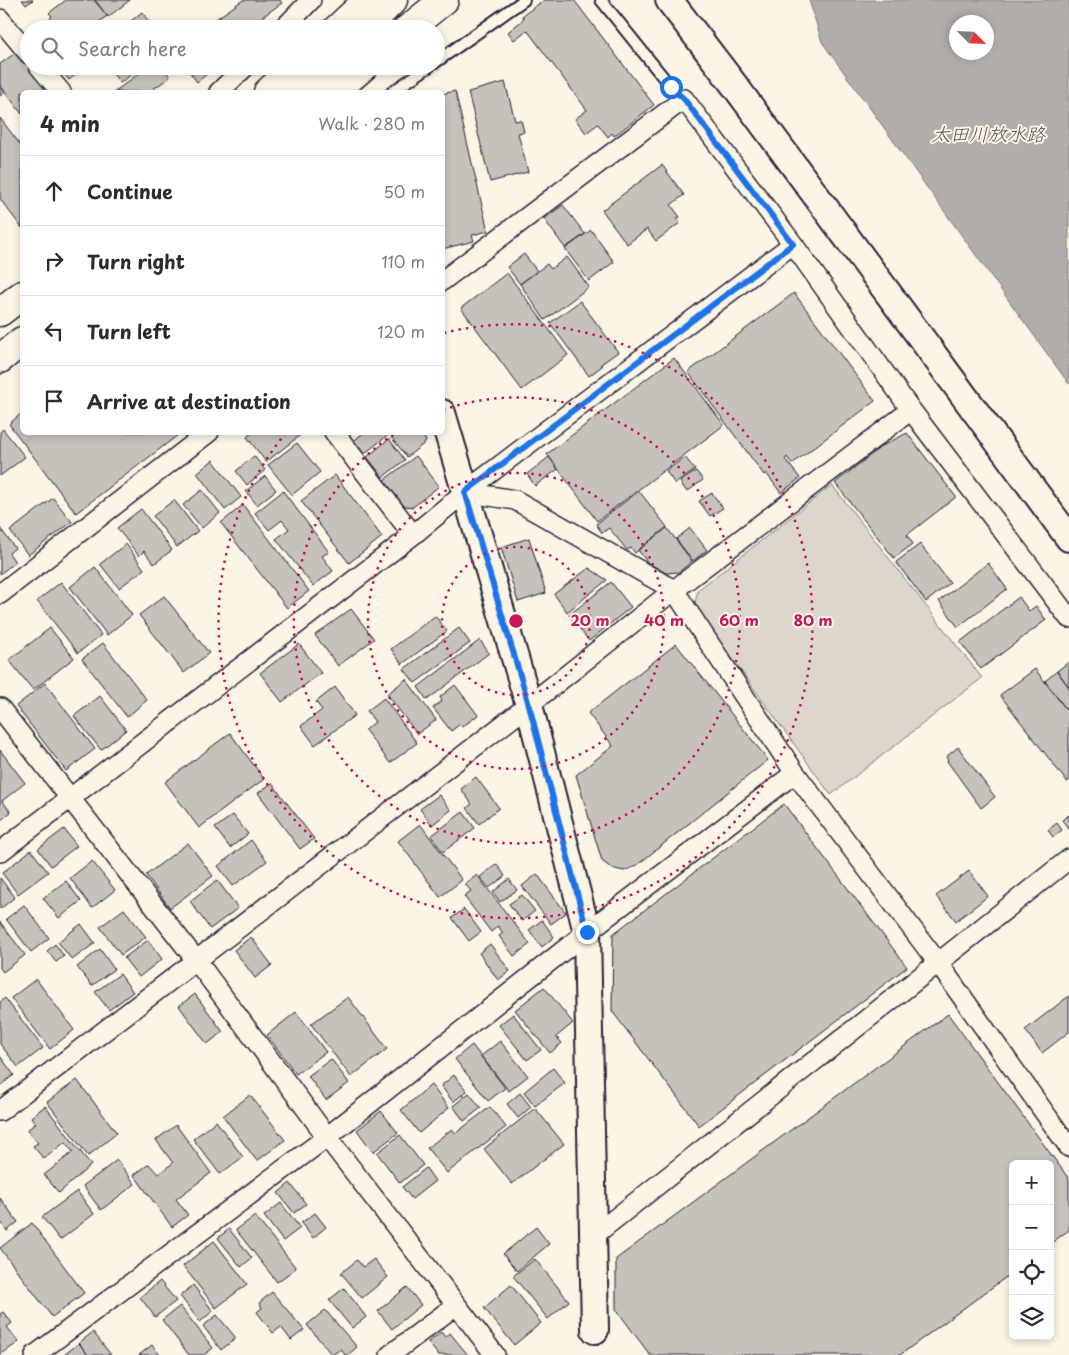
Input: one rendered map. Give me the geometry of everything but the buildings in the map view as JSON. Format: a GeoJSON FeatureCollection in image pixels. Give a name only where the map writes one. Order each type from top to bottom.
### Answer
{"type":"FeatureCollection","features":[{"type":"Feature","properties":{"kind":"highway"},"geometry":{"type":"LineString","coordinates":[[329,20],[348,0]]}},
{"type":"Feature","properties":{"kind":"highway"},"geometry":{"type":"LineString","coordinates":[[347,20],[368,0]]}},
{"type":"Feature","properties":{"kind":"highway"},"geometry":{"type":"LineString","coordinates":[[374,20],[393,0]]}},
{"type":"Feature","properties":{"kind":"highway"},"geometry":{"type":"LineString","coordinates":[[419,20],[444,0]]}},
{"type":"Feature","properties":{"kind":"highway"},"geometry":{"type":"LineString","coordinates":[[259,90],[274,75]]}},
{"type":"Feature","properties":{"kind":"highway"},"geometry":{"type":"LineString","coordinates":[[270,90],[287,75]]}},
{"type":"Feature","properties":{"kind":"highway"},"geometry":{"type":"LineString","coordinates":[[312,90],[335,85],[350,75]]}},
{"type":"Feature","properties":{"kind":"highway"},"geometry":{"type":"LineString","coordinates":[[0,310],[20,295]]}},
{"type":"Feature","properties":{"kind":"highway"},"geometry":{"type":"LineString","coordinates":[[0,350],[20,335]]}},
{"type":"Feature","properties":{"kind":"highway"},"geometry":{"type":"LineString","coordinates":[[0,359],[20,343]]}},
{"type":"Feature","properties":{"kind":"street"},"geometry":{"type":"LineString","coordinates":[[292,20],[311,0]]}},
{"type":"Feature","properties":{"kind":"street"},"geometry":{"type":"LineString","coordinates":[[669,0],[735,86],[1069,538]]}},
{"type":"Feature","properties":{"kind":"street"},"geometry":{"type":"LineString","coordinates":[[3,28],[20,45]]}},
{"type":"Feature","properties":{"kind":"street"},"geometry":{"type":"LineString","coordinates":[[47,75],[59,90]]}},
{"type":"Feature","properties":{"kind":"street"},"geometry":{"type":"LineString","coordinates":[[221,90],[237,75]]}},
{"type":"Feature","properties":{"kind":"street"},"geometry":{"type":"LineString","coordinates":[[445,279],[684,99],[793,244],[911,410],[1069,618]]}},
{"type":"Feature","properties":{"kind":"street"},"geometry":{"type":"LineString","coordinates":[[0,852],[413,535],[465,492],[793,244]]}},
{"type":"Feature","properties":{"kind":"street"},"geometry":{"type":"LineString","coordinates":[[0,1111],[529,705],[674,590],[911,410]]}},
{"type":"Feature","properties":{"kind":"street"},"geometry":{"type":"LineString","coordinates":[[445,423],[529,705],[587,932],[595,1330]]}},
{"type":"Feature","properties":{"kind":"street"},"geometry":{"type":"LineString","coordinates":[[0,594],[205,435]]}},
{"type":"Feature","properties":{"kind":"street"},"geometry":{"type":"LineString","coordinates":[[336,435],[413,535]]}},
{"type":"Feature","properties":{"kind":"street"},"geometry":{"type":"LineString","coordinates":[[465,492],[515,500],[674,590],[795,773],[938,963],[1069,1146]]}},
{"type":"Feature","properties":{"kind":"street"},"geometry":{"type":"LineString","coordinates":[[0,708],[196,960],[327,1137],[495,1355]]}},
{"type":"Feature","properties":{"kind":"street"},"geometry":{"type":"LineString","coordinates":[[35,1355],[327,1137],[587,932],[795,773]]}},
{"type":"Feature","properties":{"kind":"street"},"geometry":{"type":"LineString","coordinates":[[592,1237],[1069,859]]}},
{"type":"Feature","properties":{"kind":"street"},"geometry":{"type":"LineString","coordinates":[[390,1355],[456,1305]]}},
{"type":"Feature","properties":{"kind":"lane"},"geometry":{"type":"LineString","coordinates":[[445,56],[524,0]]}},
{"type":"Feature","properties":{"kind":"lane"},"geometry":{"type":"LineString","coordinates":[[601,0],[671,87],[684,99]]}},
{"type":"Feature","properties":{"kind":"lane"},"geometry":{"type":"LineString","coordinates":[[395,90],[417,75]]}},
{"type":"Feature","properties":{"kind":"shaded area"},"geometry":{"type":"Polygon","coordinates":[[[832,485],[982,678],[831,795],[694,606],[698,590],[832,485]]]}},
{"type":"Feature","properties":{"kind":"water","name":"太田川放水路"},"geometry":{"type":"Polygon","coordinates":[[[809,0],[1069,0],[1069,384],[822,42],[809,0]]]}},
{"type":"Feature","properties":{"kind":"route"},"geometry":{"type":"LineString","coordinates":[[587,932],[529,705],[465,492],[793,244],[684,99],[671,87]]}}]}
